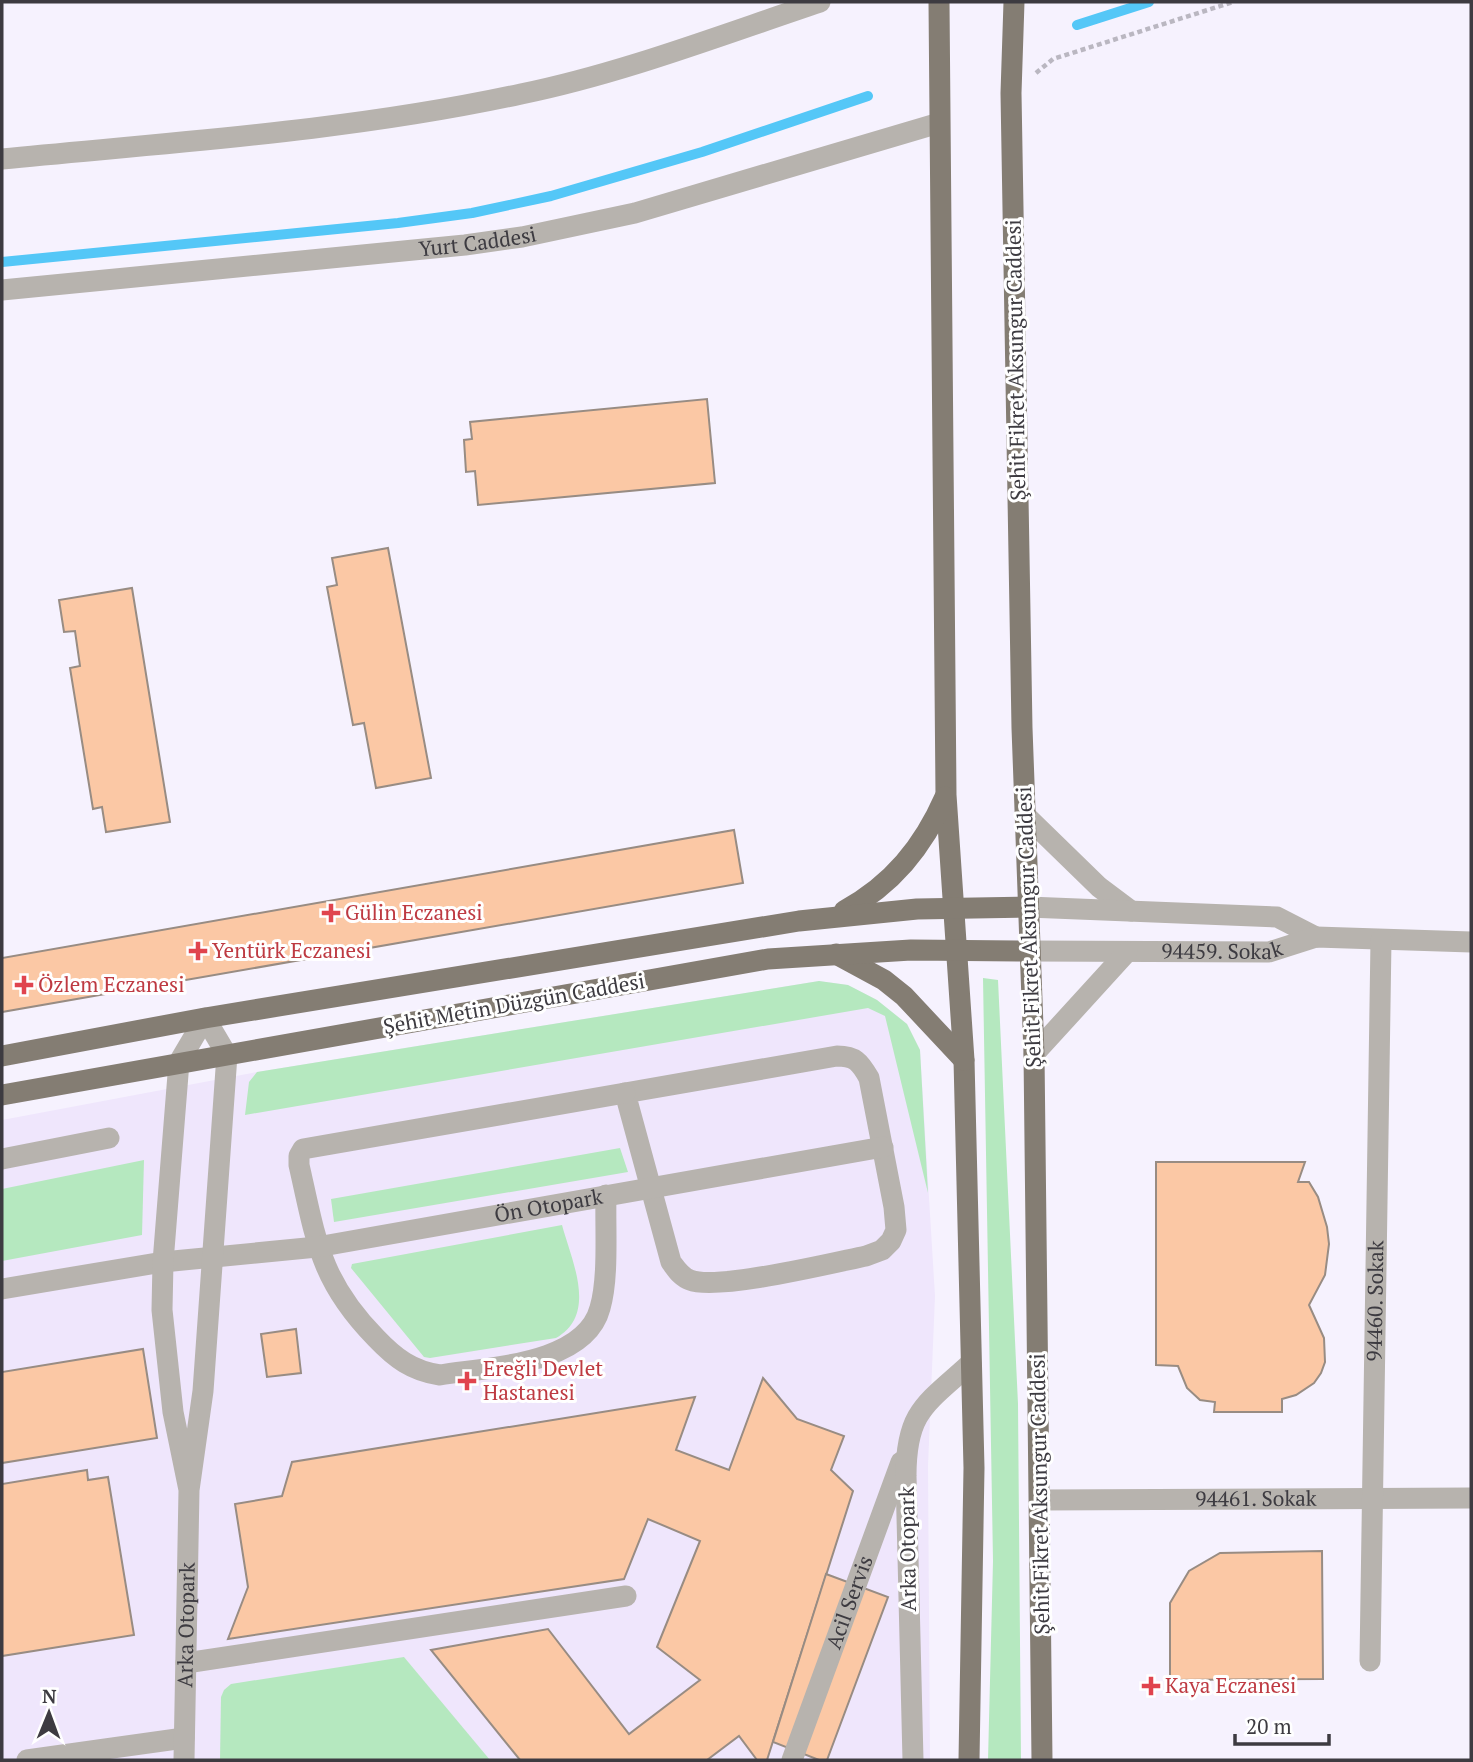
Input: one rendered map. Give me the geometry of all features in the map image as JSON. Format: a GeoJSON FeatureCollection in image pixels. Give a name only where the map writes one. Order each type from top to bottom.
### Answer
{"type":"FeatureCollection","features":[{"type":"Feature","properties":{"kind":"main road"},"geometry":{"type":"LineString","coordinates":[[939,2],[946,794],[964,1060],[974,1468],[969,1760]]}},
{"type":"Feature","properties":{"kind":"main road","name":"Şehit Fikret Aksungur Caddesi"},"geometry":{"type":"LineString","coordinates":[[1014,2],[1011,93],[1022,728],[1034,1054],[1042,1760]]}},
{"type":"Feature","properties":{"kind":"main road"},"geometry":{"type":"LineString","coordinates":[[834,916],[867,898],[902,867],[934,821],[946,794]]}},
{"type":"Feature","properties":{"kind":"main road","name":"Şehit Metin Düzgün Caddesi"},"geometry":{"type":"LineString","coordinates":[[2,1056],[205,1018],[834,916],[872,912],[1028,907]]}},
{"type":"Feature","properties":{"kind":"main road","name":"Şehit Metin Düzgün Caddesi"},"geometry":{"type":"LineString","coordinates":[[2,1095],[768,959],[957,949],[1030,951]]}},
{"type":"Feature","properties":{"kind":"main road"},"geometry":{"type":"LineString","coordinates":[[836,954],[884,980],[904,996],[964,1060]]}},
{"type":"Feature","properties":{"kind":"street"},"geometry":{"type":"LineString","coordinates":[[2,159],[326,127],[443,110],[525,94],[651,59],[820,2]]}},
{"type":"Feature","properties":{"kind":"street","name":"Yurt Caddesi"},"geometry":{"type":"LineString","coordinates":[[2,290],[465,245],[522,237],[635,213],[939,123]]}},
{"type":"Feature","properties":{"kind":"street"},"geometry":{"type":"LineString","coordinates":[[1025,815],[1099,887],[1131,911]]}},
{"type":"Feature","properties":{"kind":"street","name":"94459. Sokak"},"geometry":{"type":"LineString","coordinates":[[1028,907],[1277,917],[1316,937]]}},
{"type":"Feature","properties":{"kind":"street","name":"94459. Sokak"},"geometry":{"type":"LineString","coordinates":[[1030,951],[1269,952],[1316,937],[1471,942]]}},
{"type":"Feature","properties":{"kind":"street","name":"94460. Sokak"},"geometry":{"type":"LineString","coordinates":[[1370,1661],[1381,940]]}},
{"type":"Feature","properties":{"kind":"street"},"geometry":{"type":"LineString","coordinates":[[1034,1054],[1127,952]]}},
{"type":"Feature","properties":{"kind":"street"},"geometry":{"type":"LineString","coordinates":[[205,1018],[228,1055],[203,1391],[189,1490],[173,1412],[162,1310],[163,1262],[179,1062],[205,1018]]}},
{"type":"Feature","properties":{"kind":"street"},"geometry":{"type":"LineString","coordinates":[[606,1195],[600,1310],[581,1338],[565,1350],[546,1357],[440,1375],[410,1367],[396,1358],[353,1314],[336,1289],[317,1247],[299,1156],[303,1149],[836,1056],[851,1056],[861,1063],[869,1078],[894,1207],[896,1230],[891,1241],[882,1250],[866,1256],[737,1280],[708,1284],[691,1281],[680,1274],[671,1262],[625,1093]]}},
{"type":"Feature","properties":{"kind":"street"},"geometry":{"type":"LineString","coordinates":[[2,1159],[109,1138]]}},
{"type":"Feature","properties":{"kind":"street","name":"Ön Otopark"},"geometry":{"type":"LineString","coordinates":[[2,1289],[163,1262],[317,1247],[883,1147]]}},
{"type":"Feature","properties":{"kind":"street","name":"Arka Otopark"},"geometry":{"type":"LineString","coordinates":[[913,1760],[907,1444],[912,1424],[922,1407],[971,1363]]}},
{"type":"Feature","properties":{"kind":"street","name":"Acil Servis"},"geometry":{"type":"LineString","coordinates":[[792,1760],[907,1444]]}},
{"type":"Feature","properties":{"kind":"street","name":"Arka Otopark"},"geometry":{"type":"LineString","coordinates":[[184,1760],[189,1490]]}},
{"type":"Feature","properties":{"kind":"street","name":"94461. Sokak"},"geometry":{"type":"LineString","coordinates":[[1041,1500],[1471,1498]]}},
{"type":"Feature","properties":{"kind":"street"},"geometry":{"type":"LineString","coordinates":[[186,1663],[626,1596]]}},
{"type":"Feature","properties":{"kind":"street"},"geometry":{"type":"LineString","coordinates":[[27,1760],[184,1738]]}},
{"type":"Feature","properties":{"kind":"path"},"geometry":{"type":"LineString","coordinates":[[1011,93],[1053,59],[1233,2]]}},
{"type":"Feature","properties":{"kind":"shaded area","name":"Ereğli Devlet Hastanesi"},"geometry":{"type":"Polygon","coordinates":[[[819,981],[848,985],[877,1000],[907,1024],[920,1050],[935,1296],[928,1466],[930,1760],[2,1760],[2,1120],[257,1072],[819,981]]]}},
{"type":"Feature","properties":{"kind":"green space"},"geometry":{"type":"Polygon","coordinates":[[[983,978],[998,980],[1018,1404],[1021,1760],[988,1760],[993,1561],[983,978]]]}},
{"type":"Feature","properties":{"kind":"green space"},"geometry":{"type":"Polygon","coordinates":[[[819,981],[848,985],[877,1000],[907,1024],[920,1050],[928,1193],[885,1016],[868,1008],[245,1115],[249,1082],[257,1072],[819,981]]]}},
{"type":"Feature","properties":{"kind":"green space"},"geometry":{"type":"Polygon","coordinates":[[[620,1148],[628,1172],[334,1222],[331,1199],[620,1148]]]}},
{"type":"Feature","properties":{"kind":"green space"},"geometry":{"type":"Polygon","coordinates":[[[144,1160],[142,1235],[2,1261],[2,1189],[144,1160]]]}},
{"type":"Feature","properties":{"kind":"green space"},"geometry":{"type":"Polygon","coordinates":[[[562,1225],[576,1271],[579,1301],[569,1328],[556,1338],[424,1357],[351,1268],[352,1264],[562,1225]]]}},
{"type":"Feature","properties":{"kind":"green space"},"geometry":{"type":"Polygon","coordinates":[[[404,1657],[490,1760],[220,1760],[221,1697],[231,1684],[404,1657]]]}},
{"type":"Feature","properties":{"kind":"building"},"geometry":{"type":"Polygon","coordinates":[[[707,399],[715,483],[478,505],[475,471],[466,472],[464,440],[472,439],[470,422],[707,399]]]}},
{"type":"Feature","properties":{"kind":"building"},"geometry":{"type":"Polygon","coordinates":[[[388,548],[431,778],[376,788],[364,723],[353,725],[327,587],[337,585],[332,558],[388,548]]]}},
{"type":"Feature","properties":{"kind":"building"},"geometry":{"type":"Polygon","coordinates":[[[132,588],[170,822],[106,832],[102,807],[93,809],[70,668],[80,666],[75,631],[64,632],[59,600],[132,588]]]}},
{"type":"Feature","properties":{"kind":"building"},"geometry":{"type":"Polygon","coordinates":[[[734,830],[743,883],[2,1012],[2,958],[734,830]]]}},
{"type":"Feature","properties":{"kind":"building"},"geometry":{"type":"Polygon","coordinates":[[[1156,1162],[1305,1162],[1298,1182],[1309,1182],[1318,1197],[1329,1244],[1325,1275],[1309,1305],[1324,1338],[1325,1362],[1314,1383],[1296,1395],[1282,1399],[1282,1412],[1214,1412],[1215,1402],[1200,1400],[1187,1388],[1178,1366],[1156,1365],[1156,1162]]]}},
{"type":"Feature","properties":{"kind":"building"},"geometry":{"type":"Polygon","coordinates":[[[296,1329],[301,1373],[267,1377],[261,1334],[296,1329]]]}},
{"type":"Feature","properties":{"kind":"building"},"geometry":{"type":"Polygon","coordinates":[[[143,1349],[157,1438],[2,1463],[2,1372],[143,1349]]]}},
{"type":"Feature","properties":{"kind":"building","name":"Ereğli Devlet Hastanesi"},"geometry":{"type":"Polygon","coordinates":[[[763,1378],[797,1419],[844,1436],[831,1470],[853,1491],[767,1760],[757,1760],[739,1736],[707,1760],[520,1760],[431,1650],[548,1629],[629,1734],[700,1680],[657,1647],[700,1541],[648,1519],[624,1579],[228,1639],[248,1587],[235,1504],[282,1496],[292,1462],[695,1397],[676,1450],[729,1470],[763,1378]]]}},
{"type":"Feature","properties":{"kind":"building"},"geometry":{"type":"Polygon","coordinates":[[[87,1470],[88,1480],[108,1477],[134,1635],[2,1656],[2,1484],[87,1470]]]}},
{"type":"Feature","properties":{"kind":"building"},"geometry":{"type":"Polygon","coordinates":[[[1322,1551],[1323,1679],[1170,1680],[1170,1603],[1189,1571],[1220,1553],[1322,1551]]]}},
{"type":"Feature","properties":{"kind":"building"},"geometry":{"type":"Polygon","coordinates":[[[826,1574],[888,1597],[827,1760],[819,1760],[773,1742],[826,1574]]]}},
{"type":"Feature","properties":{"kind":"waterway"},"geometry":{"type":"LineString","coordinates":[[1077,25],[1149,2]]}},
{"type":"Feature","properties":{"kind":"waterway"},"geometry":{"type":"LineString","coordinates":[[2,262],[398,223],[472,213],[551,196],[702,152],[868,96]]}},
{"type":"Feature","properties":{"kind":"place","name":"Gülin Eczanesi"},"geometry":{"type":"Point","coordinates":[331,913]}},
{"type":"Feature","properties":{"kind":"place","name":"Yentürk Eczanesi"},"geometry":{"type":"Point","coordinates":[198,951]}},
{"type":"Feature","properties":{"kind":"place","name":"Özlem Eczanesi"},"geometry":{"type":"Point","coordinates":[24,985]}},
{"type":"Feature","properties":{"kind":"place","name":"Ereğli Devlet Hastanesi"},"geometry":{"type":"Point","coordinates":[467,1381]}},
{"type":"Feature","properties":{"kind":"place","name":"Kaya Eczanesi"},"geometry":{"type":"Point","coordinates":[1151,1686]}}]}
